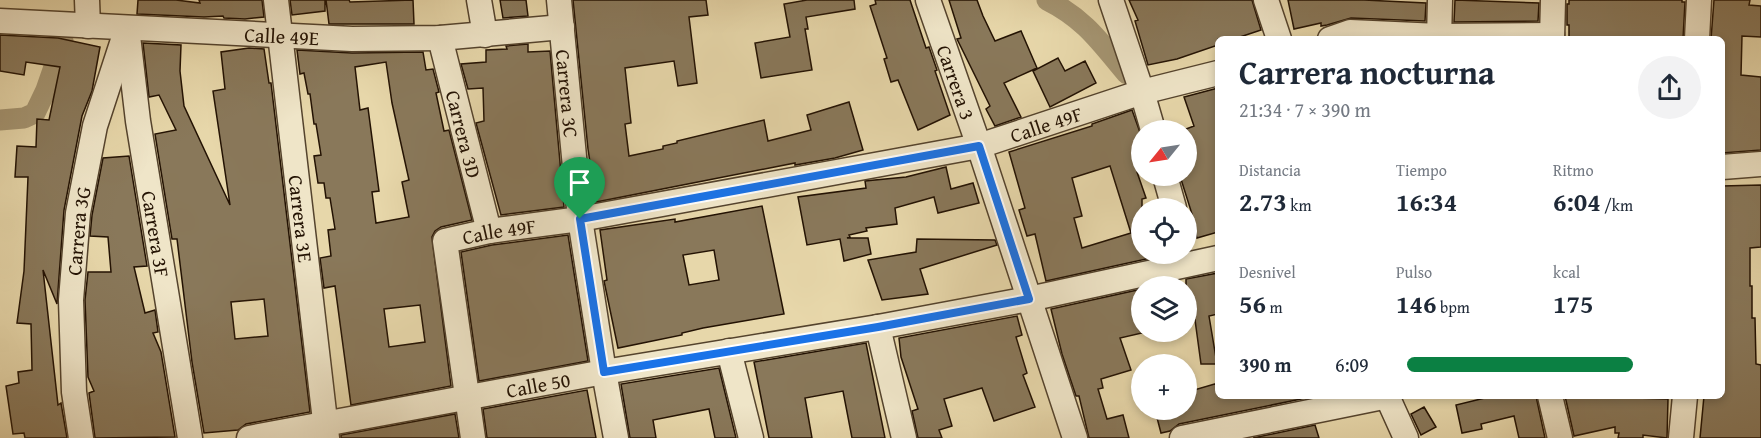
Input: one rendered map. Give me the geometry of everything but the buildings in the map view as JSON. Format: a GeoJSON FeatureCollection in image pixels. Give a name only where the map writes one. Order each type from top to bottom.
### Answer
{"type":"FeatureCollection","features":[{"type":"Feature","properties":{"kind":"street"},"geometry":{"type":"LineString","coordinates":[[87,0],[88,26]]}},
{"type":"Feature","properties":{"kind":"street","name":"Carrera 3E"},"geometry":{"type":"LineString","coordinates":[[276,0],[326,430]]}},
{"type":"Feature","properties":{"kind":"street"},"geometry":{"type":"LineString","coordinates":[[479,0],[485,35]]}},
{"type":"Feature","properties":{"kind":"street","name":"Carrera 3C"},"geometry":{"type":"LineString","coordinates":[[559,0],[580,219],[616,438]]}},
{"type":"Feature","properties":{"kind":"street","name":"Carrera 3"},"geometry":{"type":"LineString","coordinates":[[928,0],[979,146],[1075,438]]}},
{"type":"Feature","properties":{"kind":"street"},"geometry":{"type":"LineString","coordinates":[[1111,0],[1150,120]]}},
{"type":"Feature","properties":{"kind":"street"},"geometry":{"type":"LineString","coordinates":[[1266,0],[1278,36]]}},
{"type":"Feature","properties":{"kind":"street"},"geometry":{"type":"LineString","coordinates":[[1439,36],[1440,0]]}},
{"type":"Feature","properties":{"kind":"street"},"geometry":{"type":"LineString","coordinates":[[1552,36],[1553,0]]}},
{"type":"Feature","properties":{"kind":"street"},"geometry":{"type":"LineString","coordinates":[[1697,36],[1699,0]]}},
{"type":"Feature","properties":{"kind":"street","name":"Calle 49E"},"geometry":{"type":"LineString","coordinates":[[0,21],[352,39],[440,38],[562,27]]}},
{"type":"Feature","properties":{"kind":"street","name":"Carrera 3G"},"geometry":{"type":"LineString","coordinates":[[81,438],[74,392],[71,300],[78,213],[95,126],[127,28]]}},
{"type":"Feature","properties":{"kind":"street","name":"Carrera 3F"},"geometry":{"type":"LineString","coordinates":[[127,28],[138,121],[190,438]]}},
{"type":"Feature","properties":{"kind":"street"},"geometry":{"type":"LineString","coordinates":[[1339,36],[1350,32],[1409,36]]}},
{"type":"Feature","properties":{"kind":"street","name":"Carrera 3D"},"geometry":{"type":"LineString","coordinates":[[440,38],[489,231]]}},
{"type":"Feature","properties":{"kind":"street","name":"Calle 49F"},"geometry":{"type":"LineString","coordinates":[[466,398],[445,241],[489,231],[580,219],[979,146],[1142,92],[1215,74]]}},
{"type":"Feature","properties":{"kind":"street"},"geometry":{"type":"LineString","coordinates":[[1725,167],[1761,164]]}},
{"type":"Feature","properties":{"kind":"street","name":"Calle 50"},"geometry":{"type":"LineString","coordinates":[[1197,258],[1215,258]]}},
{"type":"Feature","properties":{"kind":"street","name":"Calle 50"},"geometry":{"type":"LineString","coordinates":[[249,438],[326,430],[466,398],[604,372],[878,327],[1029,299],[1164,264]]}},
{"type":"Feature","properties":{"kind":"street"},"geometry":{"type":"LineString","coordinates":[[878,327],[904,438]]}},
{"type":"Feature","properties":{"kind":"street"},"geometry":{"type":"LineString","coordinates":[[729,351],[752,438]]}},
{"type":"Feature","properties":{"kind":"street"},"geometry":{"type":"LineString","coordinates":[[466,398],[473,438]]}},
{"type":"Feature","properties":{"kind":"street"},"geometry":{"type":"LineString","coordinates":[[1182,438],[1245,432],[1376,399]]}},
{"type":"Feature","properties":{"kind":"street"},"geometry":{"type":"LineString","coordinates":[[1389,399],[1406,438]]}},
{"type":"Feature","properties":{"kind":"street"},"geometry":{"type":"LineString","coordinates":[[1551,399],[1560,438]]}},
{"type":"Feature","properties":{"kind":"street"},"geometry":{"type":"LineString","coordinates":[[1681,438],[1685,399]]}},
{"type":"Feature","properties":{"kind":"waterway"},"geometry":{"type":"LineString","coordinates":[[1047,0],[1082,23],[1127,74]]}},
{"type":"Feature","properties":{"kind":"waterway"},"geometry":{"type":"LineString","coordinates":[[0,120],[24,118],[35,113],[46,90],[63,41]]}},
{"type":"Feature","properties":{"kind":"route"},"geometry":{"type":"LineString","coordinates":[[979,146],[1029,299],[878,327],[604,372],[580,219],[979,146]]}}]}
